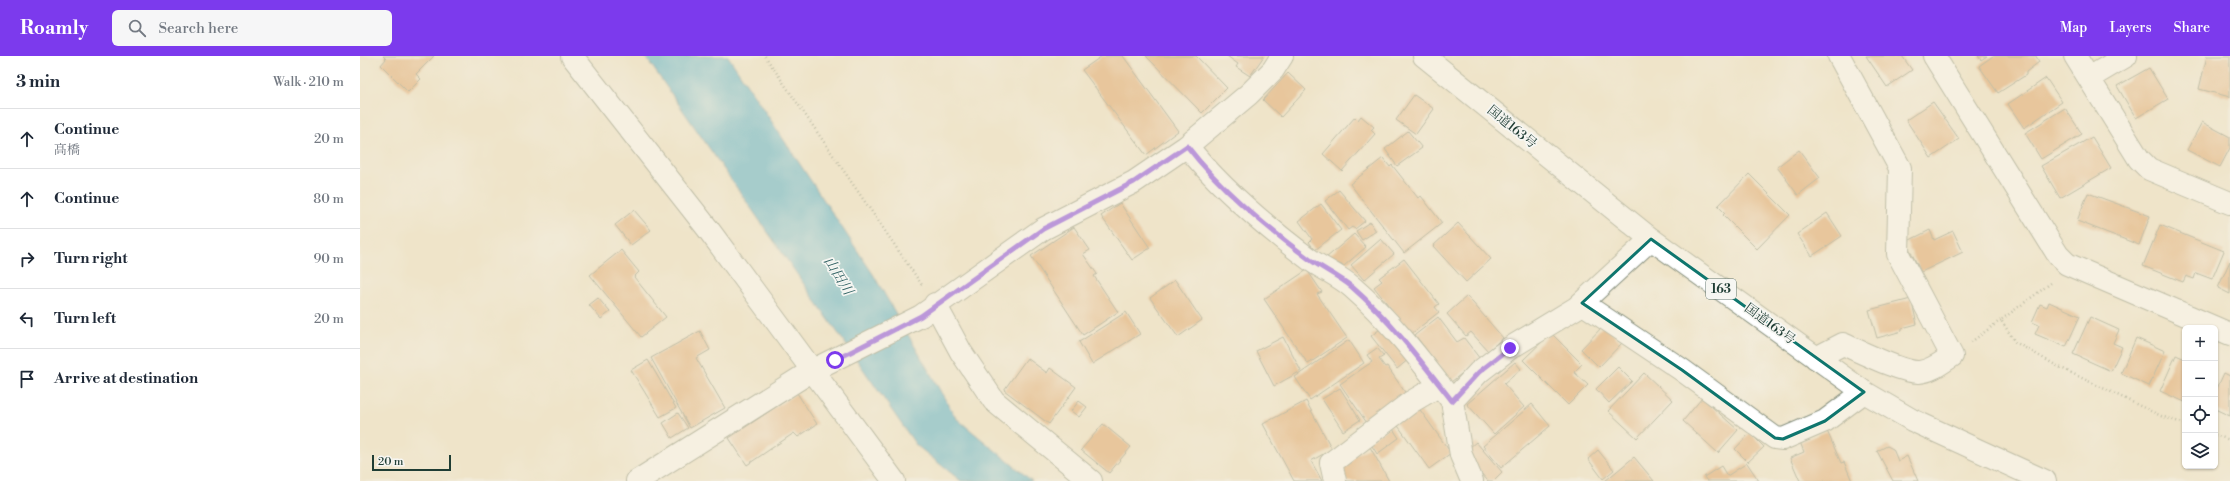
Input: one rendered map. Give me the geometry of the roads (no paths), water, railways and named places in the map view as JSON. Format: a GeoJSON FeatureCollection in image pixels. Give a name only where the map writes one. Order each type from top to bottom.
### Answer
{"type":"FeatureCollection","features":[{"type":"Feature","properties":{"kind":"main road"},"geometry":{"type":"LineString","coordinates":[[572,56],[708,230],[894,481]]}},
{"type":"Feature","properties":{"kind":"main road"},"geometry":{"type":"LineString","coordinates":[[638,481],[813,370],[835,360],[928,310],[1043,229],[1134,182],[1187,146],[1249,94],[1273,70],[1282,56]]}},
{"type":"Feature","properties":{"kind":"main road","name":"国道163号"},"geometry":{"type":"LineString","coordinates":[[1424,56],[1651,239],[1864,392],[1912,420],[2045,481]]}},
{"type":"Feature","properties":{"kind":"main road"},"geometry":{"type":"LineString","coordinates":[[1816,358],[1843,344],[1899,368],[1918,372],[1933,368],[1952,356],[1898,254],[1900,168],[1839,56]]}},
{"type":"Feature","properties":{"kind":"main road"},"geometry":{"type":"LineString","coordinates":[[1934,56],[2058,255],[2067,264],[2230,334]]}},
{"type":"Feature","properties":{"kind":"main road"},"geometry":{"type":"LineString","coordinates":[[2075,56],[2139,159],[2149,169],[2230,203]]}},
{"type":"Feature","properties":{"kind":"main road"},"geometry":{"type":"LineString","coordinates":[[2089,78],[2126,56]]}},
{"type":"Feature","properties":{"kind":"main road"},"geometry":{"type":"LineString","coordinates":[[1187,146],[1203,166],[1268,226],[1310,260],[1352,286],[1407,342],[1446,393],[1461,455],[1472,481]]}},
{"type":"Feature","properties":{"kind":"main road"},"geometry":{"type":"LineString","coordinates":[[1335,481],[1331,463],[1411,402],[1446,393],[1479,372],[1510,348],[1582,303],[1651,239]]}},
{"type":"Feature","properties":{"kind":"main road"},"geometry":{"type":"LineString","coordinates":[[1582,303],[1676,365],[1775,438],[1783,439],[1825,421],[1864,392]]}},
{"type":"Feature","properties":{"kind":"main road"},"geometry":{"type":"LineString","coordinates":[[928,310],[962,352],[994,401],[1091,481]]}},
{"type":"Feature","properties":{"kind":"water","name":"山田川"},"geometry":{"type":"Polygon","coordinates":[[[645,56],[728,56],[873,274],[956,418],[1032,481],[961,481],[916,445],[645,56]]]}}]}
